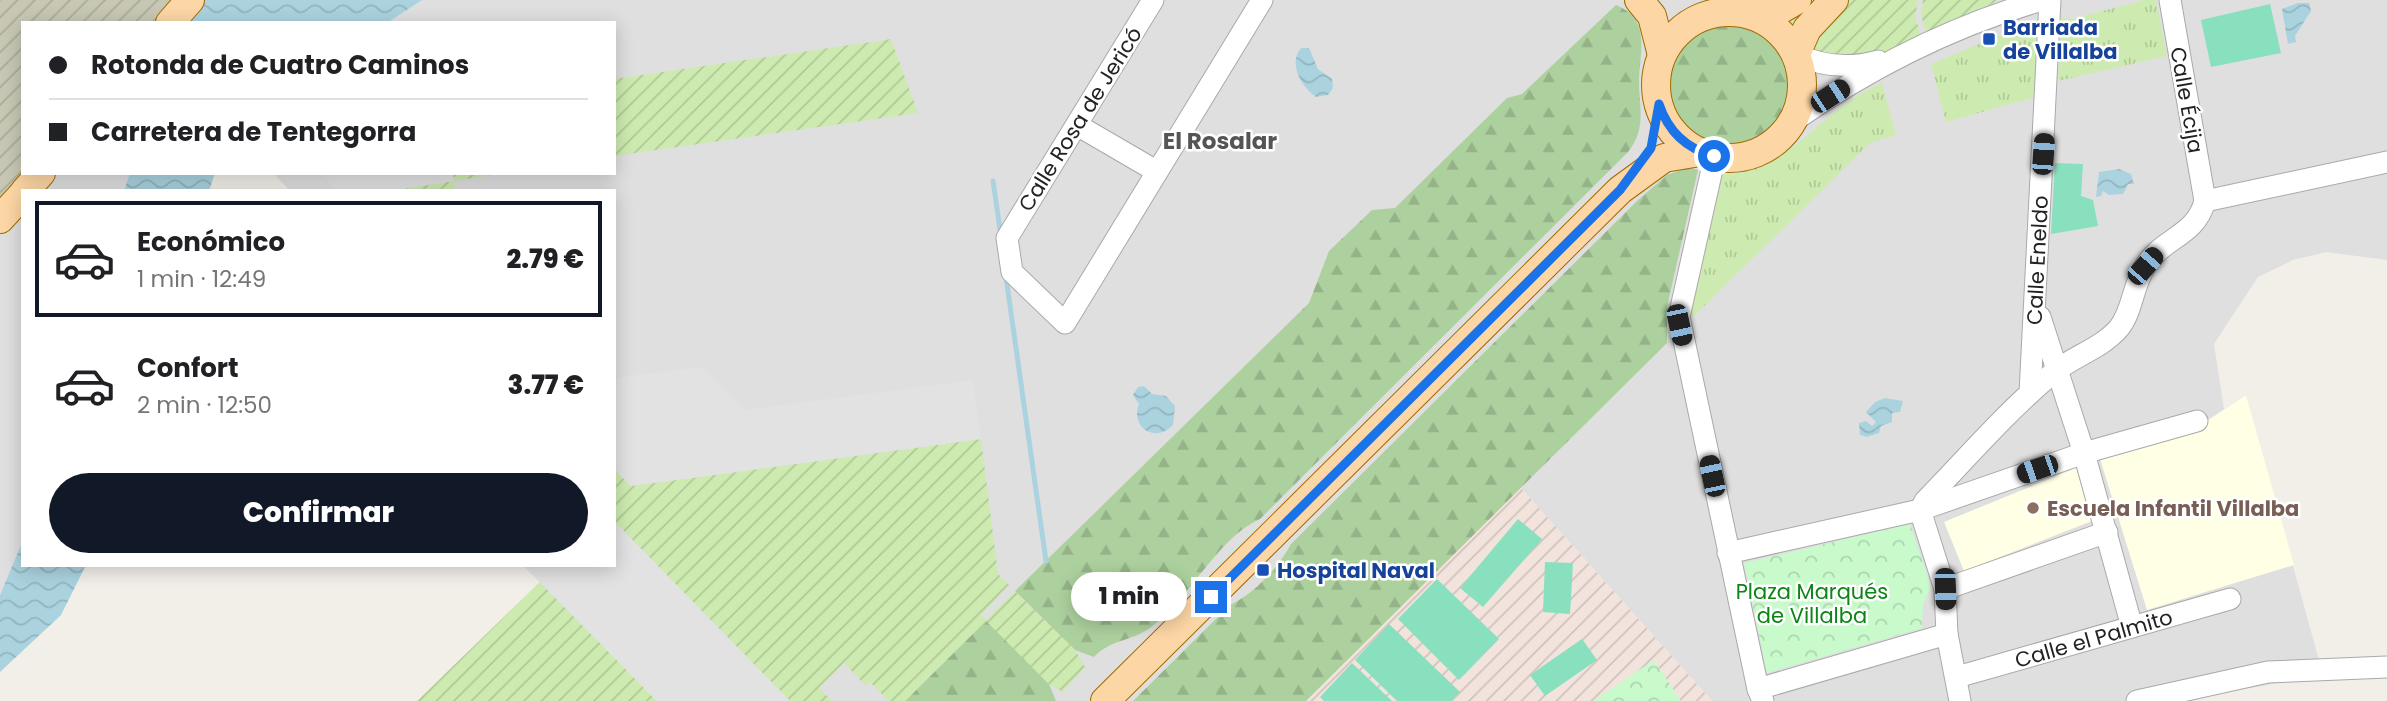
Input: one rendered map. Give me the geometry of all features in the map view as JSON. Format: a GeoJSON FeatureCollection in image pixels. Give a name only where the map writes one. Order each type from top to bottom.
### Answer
{"type":"FeatureCollection","features":[{"type":"Feature","properties":{"kind":"main road"},"geometry":{"type":"LineString","coordinates":[[172,21],[190,0]]}},
{"type":"Feature","properties":{"kind":"main road"},"geometry":{"type":"LineString","coordinates":[[1639,0],[1652,16],[1662,55]]}},
{"type":"Feature","properties":{"kind":"main road"},"geometry":{"type":"LineString","coordinates":[[1105,701],[1620,190],[1664,158],[1707,154],[1737,157],[1759,151],[1778,139],[1792,122],[1802,87],[1796,54],[1776,29],[1745,13],[1696,0]]}},
{"type":"Feature","properties":{"kind":"main road"},"geometry":{"type":"LineString","coordinates":[[1620,190],[1651,148],[1659,104],[1656,80],[1662,55],[1676,35],[1695,20],[1718,13],[1778,12],[1797,0]]}},
{"type":"Feature","properties":{"kind":"main road"},"geometry":{"type":"LineString","coordinates":[[1796,54],[1807,29],[1834,0]]}},
{"type":"Feature","properties":{"kind":"main road"},"geometry":{"type":"LineString","coordinates":[[1659,104],[1674,133],[1707,154]]}},
{"type":"Feature","properties":{"kind":"main road"},"geometry":{"type":"LineString","coordinates":[[27,189],[39,175]]}},
{"type":"Feature","properties":{"kind":"main road"},"geometry":{"type":"LineString","coordinates":[[0,219],[21,195]]}},
{"type":"Feature","properties":{"kind":"street","name":"Calle Rosa de Jericó"},"geometry":{"type":"LineString","coordinates":[[1153,0],[1007,238],[1012,272],[1065,323],[1156,171]]}},
{"type":"Feature","properties":{"kind":"street"},"geometry":{"type":"LineString","coordinates":[[1077,125],[1156,171],[1169,149],[1173,149],[1262,0]]}},
{"type":"Feature","properties":{"kind":"street"},"geometry":{"type":"LineString","coordinates":[[1792,122],[1845,86],[1900,55],[2003,11],[2042,0]]}},
{"type":"Feature","properties":{"kind":"street","name":"Calle Eneldo"},"geometry":{"type":"LineString","coordinates":[[2030,393],[2050,0]]}},
{"type":"Feature","properties":{"kind":"street","name":"Calle Écija"},"geometry":{"type":"LineString","coordinates":[[2170,0],[2205,201]]}},
{"type":"Feature","properties":{"kind":"street"},"geometry":{"type":"LineString","coordinates":[[1796,54],[1820,64],[1841,66],[1900,55]]}},
{"type":"Feature","properties":{"kind":"street"},"geometry":{"type":"LineString","coordinates":[[1707,154],[1679,317],[1760,695],[1947,634]]}},
{"type":"Feature","properties":{"kind":"street"},"geometry":{"type":"LineString","coordinates":[[1960,701],[1947,634],[1945,589],[1920,510],[1925,501],[2055,370],[2090,352],[2120,327],[2145,266],[2164,243],[2188,231],[2200,217],[2205,201],[2387,162]]}},
{"type":"Feature","properties":{"kind":"street"},"geometry":{"type":"LineString","coordinates":[[2035,300],[2055,370],[2084,453],[2132,627]]}},
{"type":"Feature","properties":{"kind":"street"},"geometry":{"type":"LineString","coordinates":[[1728,553],[1920,510],[2084,453],[2197,421]]}},
{"type":"Feature","properties":{"kind":"street"},"geometry":{"type":"LineString","coordinates":[[1945,589],[2107,532]]}},
{"type":"Feature","properties":{"kind":"street","name":"Calle el Palmito"},"geometry":{"type":"LineString","coordinates":[[1956,677],[2230,599]]}},
{"type":"Feature","properties":{"kind":"street"},"geometry":{"type":"LineString","coordinates":[[2137,701],[2268,673],[2387,667]]}},
{"type":"Feature","properties":{"kind":"shaded area"},"geometry":{"type":"Polygon","coordinates":[[[0,0],[21,21],[21,175],[129,175],[125,189],[21,189],[21,545],[0,595],[0,0]]]}},
{"type":"Feature","properties":{"kind":"shaded area"},"geometry":{"type":"Polygon","coordinates":[[[0,0],[181,0],[171,21],[21,21],[22,175],[0,219],[0,0]]]}},
{"type":"Feature","properties":{"kind":"shaded area"},"geometry":{"type":"Polygon","coordinates":[[[421,0],[2387,0],[2387,260],[2326,252],[2293,260],[2258,277],[2214,344],[2224,409],[2246,395],[2323,675],[2177,701],[1712,701],[1521,488],[1306,701],[657,701],[525,567],[616,567],[616,189],[288,189],[275,175],[616,175],[616,21],[390,21],[421,0]]]}},
{"type":"Feature","properties":{"kind":"shaded area"},"geometry":{"type":"Polygon","coordinates":[[[325,175],[453,175],[454,181],[402,189],[332,189],[325,175]]]}},
{"type":"Feature","properties":{"kind":"shaded area"},"geometry":{"type":"Polygon","coordinates":[[[702,367],[745,410],[973,380],[981,439],[631,486],[616,471],[616,378],[702,367]]]}},
{"type":"Feature","properties":{"kind":"shaded area"},"geometry":{"type":"Polygon","coordinates":[[[2246,395],[2294,565],[2147,610],[2100,459],[2193,430],[2246,395]]]}},
{"type":"Feature","properties":{"kind":"shaded area","name":"Escuela Infantil Villalba"},"geometry":{"type":"Polygon","coordinates":[[[2076,468],[2092,521],[1964,571],[1944,522],[2076,468]]]}},
{"type":"Feature","properties":{"kind":"shaded area"},"geometry":{"type":"Polygon","coordinates":[[[1521,488],[1712,701],[1306,701],[1521,488]]]}},
{"type":"Feature","properties":{"kind":"shaded area"},"geometry":{"type":"Polygon","coordinates":[[[616,523],[790,701],[657,701],[525,567],[616,567],[616,523]]]}},
{"type":"Feature","properties":{"kind":"green space"},"geometry":{"type":"Polygon","coordinates":[[[1797,0],[1917,0],[1916,20],[1924,45],[1853,66],[1787,40],[1769,23],[1797,0]]]}},
{"type":"Feature","properties":{"kind":"green space"},"geometry":{"type":"Polygon","coordinates":[[[1923,0],[1998,0],[1930,42],[1921,16],[1923,0]]]}},
{"type":"Feature","properties":{"kind":"green space"},"geometry":{"type":"Polygon","coordinates":[[[2144,0],[2156,0],[2167,56],[2058,81],[2062,18],[2072,19],[2144,0]]]}},
{"type":"Feature","properties":{"kind":"green space"},"geometry":{"type":"Polygon","coordinates":[[[2270,4],[2281,53],[2211,67],[2201,20],[2270,4]]]}},
{"type":"Feature","properties":{"kind":"green space"},"geometry":{"type":"Polygon","coordinates":[[[1616,5],[1634,18],[1641,36],[1640,126],[1628,152],[1260,519],[1245,528],[1217,554],[1164,616],[1150,628],[1107,647],[1094,657],[1075,650],[1015,591],[1309,303],[1329,251],[1372,210],[1395,208],[1507,98],[1522,94],[1616,5]]]}},
{"type":"Feature","properties":{"kind":"green space"},"geometry":{"type":"Polygon","coordinates":[[[1729,12],[1757,18],[1781,33],[1796,57],[1802,85],[1796,113],[1781,137],[1757,152],[1729,158],[1701,152],[1677,137],[1662,113],[1656,85],[1662,57],[1677,33],[1701,18],[1729,12]]]}},
{"type":"Feature","properties":{"kind":"green space"},"geometry":{"type":"Polygon","coordinates":[[[2041,18],[2036,97],[1946,122],[1931,64],[2041,18]]]}},
{"type":"Feature","properties":{"kind":"green space"},"geometry":{"type":"Polygon","coordinates":[[[891,39],[918,113],[616,156],[616,79],[891,39]]]}},
{"type":"Feature","properties":{"kind":"green space"},"geometry":{"type":"Polygon","coordinates":[[[1882,83],[1896,135],[1870,143],[1693,317],[1691,312],[1723,174],[1746,171],[1768,163],[1861,93],[1882,83]]]}},
{"type":"Feature","properties":{"kind":"green space"},"geometry":{"type":"Polygon","coordinates":[[[2055,163],[2083,164],[2081,196],[2093,200],[2098,226],[2051,234],[2055,163]]]}},
{"type":"Feature","properties":{"kind":"green space"},"geometry":{"type":"Polygon","coordinates":[[[1689,167],[1698,170],[1667,307],[1667,343],[1306,701],[1133,701],[1230,605],[1265,579],[1291,544],[1638,200],[1667,175],[1689,167]]]}},
{"type":"Feature","properties":{"kind":"green space"},"geometry":{"type":"Polygon","coordinates":[[[453,175],[492,175],[454,181],[455,189],[402,189],[453,181],[453,175]]]}},
{"type":"Feature","properties":{"kind":"green space"},"geometry":{"type":"Polygon","coordinates":[[[981,439],[998,574],[1009,585],[981,615],[986,620],[1015,591],[1075,650],[1085,667],[1063,692],[1049,684],[986,621],[905,701],[889,701],[870,682],[866,686],[844,663],[819,688],[832,701],[790,701],[616,523],[616,471],[631,486],[981,439]]]}},
{"type":"Feature","properties":{"kind":"green space"},"geometry":{"type":"Polygon","coordinates":[[[1518,519],[1542,539],[1483,607],[1460,588],[1518,519]]]}},
{"type":"Feature","properties":{"kind":"green space","name":"Plaza Marqués de Villalba"},"geometry":{"type":"Polygon","coordinates":[[[1910,524],[1931,587],[1923,604],[1922,628],[1767,673],[1744,563],[1910,524]]]}},
{"type":"Feature","properties":{"kind":"green space"},"geometry":{"type":"Polygon","coordinates":[[[1545,562],[1573,563],[1570,614],[1543,612],[1545,562]]]}},
{"type":"Feature","properties":{"kind":"green space"},"geometry":{"type":"Polygon","coordinates":[[[1437,579],[1499,639],[1459,680],[1398,619],[1437,579]]]}},
{"type":"Feature","properties":{"kind":"green space"},"geometry":{"type":"Polygon","coordinates":[[[540,582],[657,701],[417,701],[540,582]]]}},
{"type":"Feature","properties":{"kind":"green space"},"geometry":{"type":"Polygon","coordinates":[[[986,620],[1049,684],[1056,701],[905,701],[986,620]]]}},
{"type":"Feature","properties":{"kind":"green space"},"geometry":{"type":"Polygon","coordinates":[[[1389,624],[1460,692],[1451,701],[1397,701],[1355,660],[1389,624]]]}},
{"type":"Feature","properties":{"kind":"green space"},"geometry":{"type":"Polygon","coordinates":[[[1582,639],[1597,660],[1545,696],[1530,675],[1582,639]]]}},
{"type":"Feature","properties":{"kind":"green space"},"geometry":{"type":"Polygon","coordinates":[[[1654,660],[1681,701],[1593,701],[1654,660]]]}},
{"type":"Feature","properties":{"kind":"green space"},"geometry":{"type":"Polygon","coordinates":[[[1352,663],[1392,701],[1324,701],[1320,697],[1352,663]]]}},
{"type":"Feature","properties":{"kind":"water"},"geometry":{"type":"Polygon","coordinates":[[[190,0],[422,0],[390,21],[172,21],[190,0]]]}},
{"type":"Feature","properties":{"kind":"water"},"geometry":{"type":"Polygon","coordinates":[[[2298,3],[2309,3],[2311,11],[2295,36],[2296,42],[2288,44],[2282,9],[2298,3]]]}},
{"type":"Feature","properties":{"kind":"water"},"geometry":{"type":"Polygon","coordinates":[[[1301,48],[1309,48],[1318,69],[1332,79],[1333,88],[1328,95],[1316,97],[1301,81],[1296,61],[1301,48]]]}},
{"type":"Feature","properties":{"kind":"water"},"geometry":{"type":"Polygon","coordinates":[[[2119,169],[2131,174],[2134,184],[2128,184],[2123,194],[2109,195],[2103,191],[2101,196],[2096,197],[2099,172],[2119,169]]]}},
{"type":"Feature","properties":{"kind":"water"},"geometry":{"type":"Polygon","coordinates":[[[129,175],[214,175],[210,189],[125,189],[129,175]]]}},
{"type":"Feature","properties":{"kind":"water"},"geometry":{"type":"Polygon","coordinates":[[[1144,386],[1152,394],[1166,396],[1175,406],[1173,425],[1159,433],[1146,430],[1138,420],[1139,404],[1133,395],[1138,387],[1144,386]]]}},
{"type":"Feature","properties":{"kind":"water"},"geometry":{"type":"Polygon","coordinates":[[[1885,398],[1903,401],[1900,412],[1892,413],[1892,422],[1881,426],[1879,433],[1867,437],[1860,435],[1859,423],[1866,421],[1872,426],[1876,422],[1866,412],[1875,402],[1885,398]]]}},
{"type":"Feature","properties":{"kind":"water"},"geometry":{"type":"Polygon","coordinates":[[[21,545],[21,567],[85,567],[61,615],[0,672],[0,595],[21,545]]]}},
{"type":"Feature","properties":{"kind":"waterway"},"geometry":{"type":"LineString","coordinates":[[993,181],[1001,236]]}},
{"type":"Feature","properties":{"kind":"waterway"},"geometry":{"type":"LineString","coordinates":[[1006,277],[1046,561]]}},
{"type":"Feature","properties":{"kind":"place","name":"Barriada de Villalba"},"geometry":{"type":"Point","coordinates":[1989,39]}},
{"type":"Feature","properties":{"kind":"place","name":"Escuela Infantil Villalba"},"geometry":{"type":"Point","coordinates":[2033,508]}},
{"type":"Feature","properties":{"kind":"place","name":"Hospital Naval"},"geometry":{"type":"Point","coordinates":[1263,570]}},
{"type":"Feature","properties":{"kind":"district","name":"El Rosalar"},"geometry":{"type":"Point","coordinates":[1220,141]}},
{"type":"Feature","properties":{"kind":"route"},"geometry":{"type":"LineString","coordinates":[[1211,597],[1428,378],[1620,190],[1651,148],[1657,130],[1659,104],[1662,115],[1682,141],[1700,152],[1714,156]]}}]}
